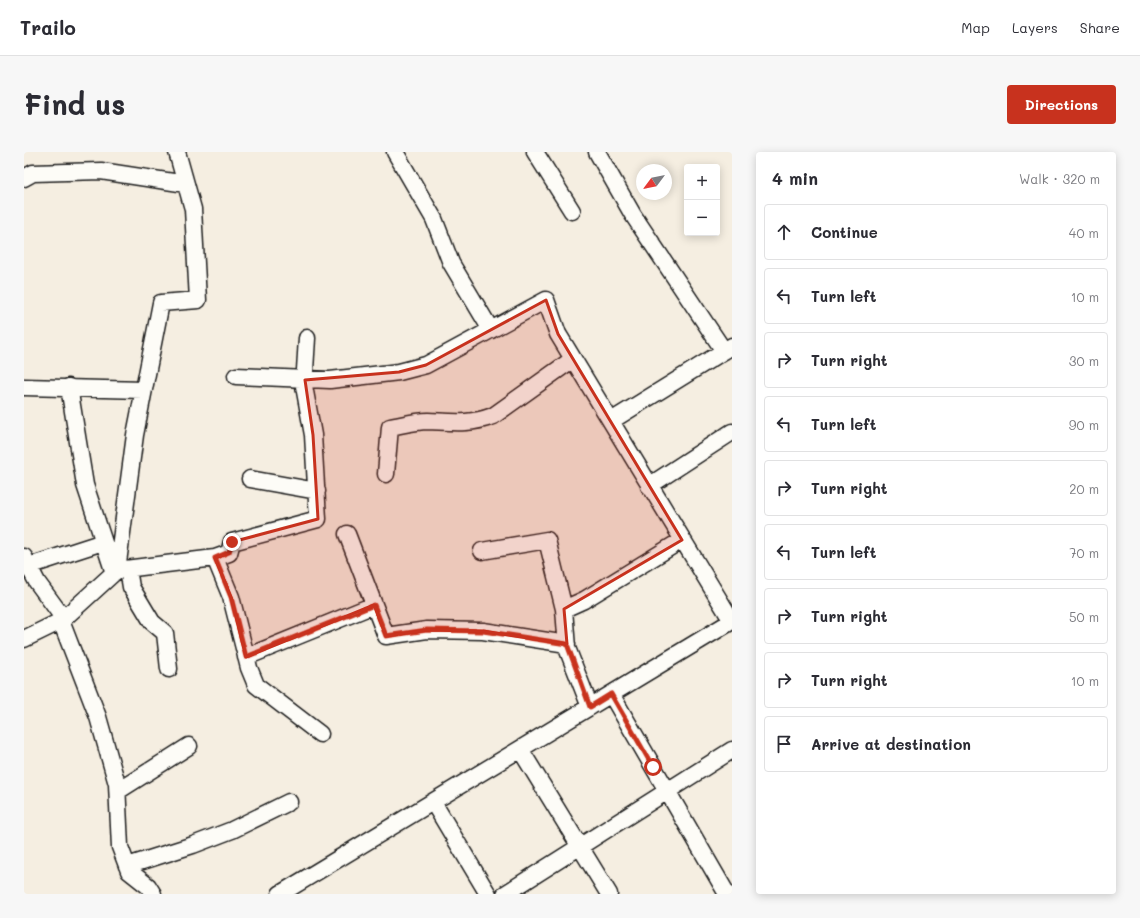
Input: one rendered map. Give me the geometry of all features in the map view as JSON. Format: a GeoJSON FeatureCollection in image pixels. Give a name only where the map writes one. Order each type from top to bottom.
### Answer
{"type":"FeatureCollection","features":[{"type":"Feature","properties":{"kind":"street"},"geometry":{"type":"LineString","coordinates":[[120,571],[135,435],[161,303],[198,300],[193,209],[178,152]]}},
{"type":"Feature","properties":{"kind":"street"},"geometry":{"type":"LineString","coordinates":[[395,152],[434,219],[451,263],[491,330]]}},
{"type":"Feature","properties":{"kind":"street"},"geometry":{"type":"LineString","coordinates":[[535,152],[572,211]]}},
{"type":"Feature","properties":{"kind":"street"},"geometry":{"type":"LineString","coordinates":[[596,152],[633,215],[728,348],[610,422]]}},
{"type":"Feature","properties":{"kind":"street"},"geometry":{"type":"LineString","coordinates":[[24,178],[33,174],[101,171],[186,184]]}},
{"type":"Feature","properties":{"kind":"street"},"geometry":{"type":"LineString","coordinates":[[236,376],[330,380],[399,372],[412,369],[426,365],[546,300],[558,334],[732,621],[433,802],[302,888],[280,894]]}},
{"type":"Feature","properties":{"kind":"street"},"geometry":{"type":"LineString","coordinates":[[24,639],[63,620],[120,571],[215,558],[229,552],[232,542],[318,519],[313,436],[305,380],[307,338]]}},
{"type":"Feature","properties":{"kind":"street"},"geometry":{"type":"LineString","coordinates":[[386,474],[390,427],[426,421],[457,424],[478,422],[493,416],[573,359]]}},
{"type":"Feature","properties":{"kind":"street"},"geometry":{"type":"LineString","coordinates":[[24,387],[144,390]]}},
{"type":"Feature","properties":{"kind":"street"},"geometry":{"type":"LineString","coordinates":[[69,387],[85,485],[103,542],[152,622],[165,633],[169,669]]}},
{"type":"Feature","properties":{"kind":"street"},"geometry":{"type":"LineString","coordinates":[[649,486],[732,432]]}},
{"type":"Feature","properties":{"kind":"street"},"geometry":{"type":"LineString","coordinates":[[250,479],[317,491]]}},
{"type":"Feature","properties":{"kind":"street"},"geometry":{"type":"LineString","coordinates":[[347,534],[386,636],[427,630],[483,631],[567,644]]}},
{"type":"Feature","properties":{"kind":"street"},"geometry":{"type":"LineString","coordinates":[[482,551],[547,540],[564,609],[567,644],[590,707]]}},
{"type":"Feature","properties":{"kind":"street"},"geometry":{"type":"LineString","coordinates":[[564,609],[584,600],[682,540]]}},
{"type":"Feature","properties":{"kind":"street"},"geometry":{"type":"LineString","coordinates":[[103,542],[26,562],[37,582],[63,620],[98,717],[118,784],[120,848],[129,871],[148,886],[153,894]]}},
{"type":"Feature","properties":{"kind":"street"},"geometry":{"type":"LineString","coordinates":[[215,558],[231,597],[246,657],[256,685],[320,734]]}},
{"type":"Feature","properties":{"kind":"street"},"geometry":{"type":"LineString","coordinates":[[246,657],[374,605]]}},
{"type":"Feature","properties":{"kind":"street"},"geometry":{"type":"LineString","coordinates":[[611,694],[724,889]]}},
{"type":"Feature","properties":{"kind":"street"},"geometry":{"type":"LineString","coordinates":[[118,791],[189,746]]}},
{"type":"Feature","properties":{"kind":"street"},"geometry":{"type":"LineString","coordinates":[[520,749],[609,894]]}},
{"type":"Feature","properties":{"kind":"street"},"geometry":{"type":"LineString","coordinates":[[505,894],[732,750]]}},
{"type":"Feature","properties":{"kind":"street"},"geometry":{"type":"LineString","coordinates":[[127,866],[193,845],[232,830],[289,802]]}},
{"type":"Feature","properties":{"kind":"street"},"geometry":{"type":"LineString","coordinates":[[433,802],[488,894]]}},
{"type":"Feature","properties":{"kind":"highlighted area"},"geometry":{"type":"Polygon","coordinates":[[[546,300],[558,334],[682,540],[564,609],[567,644],[483,631],[427,630],[386,636],[374,605],[246,657],[231,597],[215,558],[229,553],[232,542],[318,519],[313,435],[305,380],[399,372],[426,365],[546,300]]]}},
{"type":"Feature","properties":{"kind":"route"},"geometry":{"type":"LineString","coordinates":[[232,542],[229,552],[215,558],[231,597],[246,657],[374,605],[386,636],[427,630],[483,631],[567,644],[567,648],[590,707],[611,694],[653,767]]}}]}
